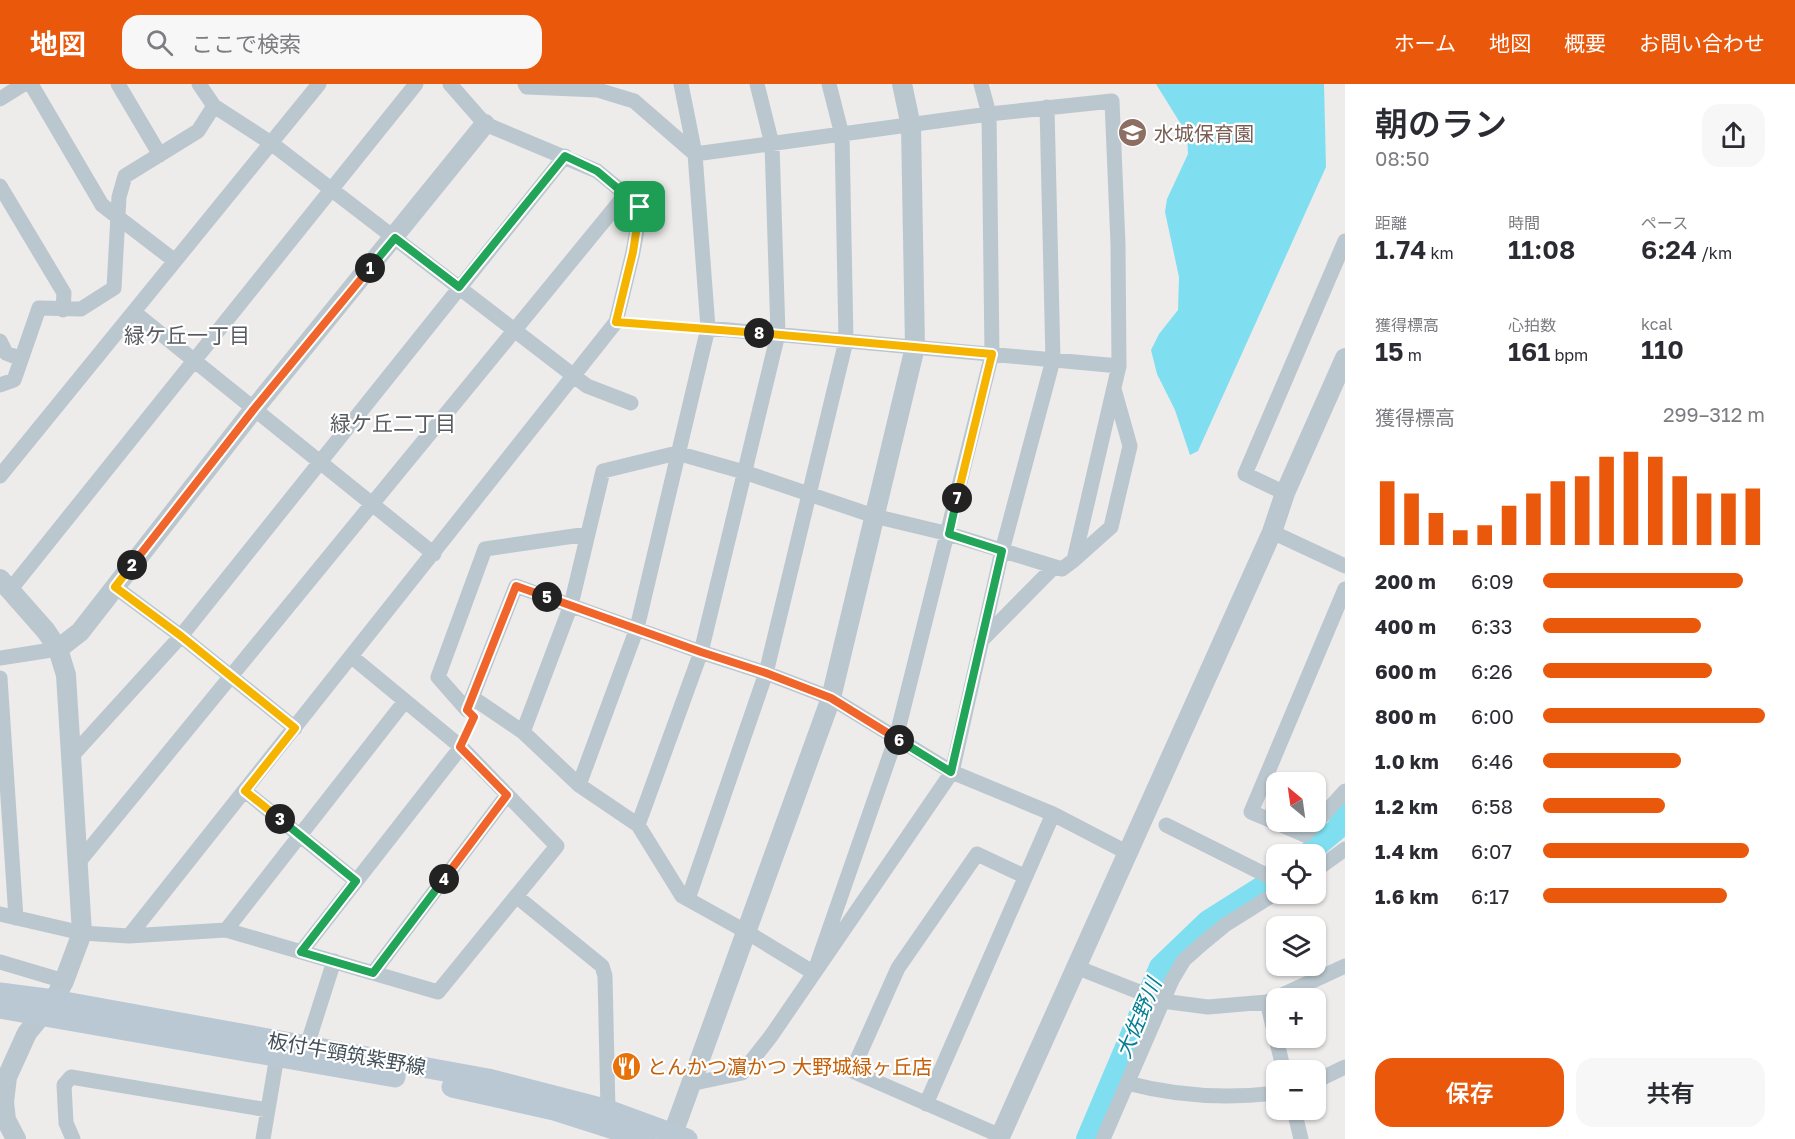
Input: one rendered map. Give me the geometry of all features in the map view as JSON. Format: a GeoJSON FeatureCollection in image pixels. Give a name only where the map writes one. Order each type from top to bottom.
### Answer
{"type":"FeatureCollection","features":[{"type":"Feature","properties":{"kind":"main road","name":"板付牛頸筑紫野線"},"geometry":{"type":"LineString","coordinates":[[0,993],[47,1007],[277,1056],[304,1053],[554,1110],[645,1139]]}},
{"type":"Feature","properties":{"kind":"main road","name":"板付牛頸筑紫野線"},"geometry":{"type":"LineString","coordinates":[[0,1008],[47,1007],[304,1053],[488,1079],[608,1110],[677,1137]]}},
{"type":"Feature","properties":{"kind":"street"},"geometry":{"type":"LineString","coordinates":[[0,99],[24,84]]}},
{"type":"Feature","properties":{"kind":"street"},"geometry":{"type":"LineString","coordinates":[[31,84],[102,206],[175,261]]}},
{"type":"Feature","properties":{"kind":"street"},"geometry":{"type":"LineString","coordinates":[[118,84],[160,155]]}},
{"type":"Feature","properties":{"kind":"street"},"geometry":{"type":"LineString","coordinates":[[199,84],[214,106],[271,143],[587,386],[631,403]]}},
{"type":"Feature","properties":{"kind":"street"},"geometry":{"type":"LineString","coordinates":[[0,476],[319,84]]}},
{"type":"Feature","properties":{"kind":"street"},"geometry":{"type":"LineString","coordinates":[[16,1139],[6,1120],[4,1102],[7,1077],[27,1033],[64,981],[82,933],[66,675],[58,649],[46,631],[5,584],[194,361],[416,84]]}},
{"type":"Feature","properties":{"kind":"street"},"geometry":{"type":"LineString","coordinates":[[129,936],[616,322],[633,252],[640,207],[597,171],[485,123],[450,84]]}},
{"type":"Feature","properties":{"kind":"street"},"geometry":{"type":"LineString","coordinates":[[525,84],[527,87],[598,87],[634,101],[695,154],[989,114],[1112,101],[1118,244],[1119,366],[1074,560]]}},
{"type":"Feature","properties":{"kind":"street"},"geometry":{"type":"LineString","coordinates":[[579,785],[637,628],[708,328],[695,154],[681,84]]}},
{"type":"Feature","properties":{"kind":"street"},"geometry":{"type":"LineString","coordinates":[[638,825],[701,652],[778,334],[772,144],[757,84]]}},
{"type":"Feature","properties":{"kind":"street"},"geometry":{"type":"LineString","coordinates":[[688,899],[766,673],[811,495],[846,341],[842,135],[829,84]]}},
{"type":"Feature","properties":{"kind":"street"},"geometry":{"type":"LineString","coordinates":[[677,1137],[690,1084],[831,698],[915,347],[910,126],[902,84]]}},
{"type":"Feature","properties":{"kind":"street"},"geometry":{"type":"LineString","coordinates":[[814,974],[896,738],[949,534],[992,354],[989,114],[981,84]]}},
{"type":"Feature","properties":{"kind":"street"},"geometry":{"type":"LineString","coordinates":[[0,385],[14,380],[39,308],[81,309],[114,288],[119,197],[125,176],[198,131],[214,106]]}},
{"type":"Feature","properties":{"kind":"street"},"geometry":{"type":"LineString","coordinates":[[690,1084],[742,1073],[771,1036],[951,772],[1002,551],[1053,360],[1047,107]]}},
{"type":"Feature","properties":{"kind":"street"},"geometry":{"type":"LineString","coordinates":[[0,658],[58,649],[80,632],[254,409],[395,238],[485,123]]}},
{"type":"Feature","properties":{"kind":"street"},"geometry":{"type":"LineString","coordinates":[[70,757],[181,636],[565,156]]}},
{"type":"Feature","properties":{"kind":"street"},"geometry":{"type":"LineString","coordinates":[[0,186],[64,292],[63,310]]}},
{"type":"Feature","properties":{"kind":"street"},"geometry":{"type":"LineString","coordinates":[[78,863],[626,194]]}},
{"type":"Feature","properties":{"kind":"street"},"geometry":{"type":"LineString","coordinates":[[1285,493],[1245,474],[1345,241]]}},
{"type":"Feature","properties":{"kind":"street"},"geometry":{"type":"LineString","coordinates":[[134,312],[434,554]]}},
{"type":"Feature","properties":{"kind":"street"},"geometry":{"type":"LineString","coordinates":[[708,328],[1119,366]]}},
{"type":"Feature","properties":{"kind":"street"},"geometry":{"type":"LineString","coordinates":[[0,341],[6,353],[21,359]]}},
{"type":"Feature","properties":{"kind":"street"},"geometry":{"type":"LineString","coordinates":[[1024,876],[977,854],[898,968],[852,1071],[1000,1138],[1272,532],[1285,493],[1345,358]]}},
{"type":"Feature","properties":{"kind":"street"},"geometry":{"type":"LineString","coordinates":[[523,732],[572,605],[603,471],[677,453],[744,472],[874,516],[949,534],[1062,569],[1111,527],[1131,446],[1114,386]]}},
{"type":"Feature","properties":{"kind":"street"},"geometry":{"type":"LineString","coordinates":[[1272,532],[1345,566]]}},
{"type":"Feature","properties":{"kind":"street"},"geometry":{"type":"LineString","coordinates":[[588,534],[485,549],[438,677],[470,704],[523,732],[579,785],[638,825],[682,896],[745,931],[814,974]]}},
{"type":"Feature","properties":{"kind":"street"},"geometry":{"type":"LineString","coordinates":[[981,641],[1054,567]]}},
{"type":"Feature","properties":{"kind":"street"},"geometry":{"type":"LineString","coordinates":[[470,704],[516,586],[831,698],[951,772],[1053,814],[1128,853]]}},
{"type":"Feature","properties":{"kind":"street"},"geometry":{"type":"LineString","coordinates":[[115,587],[181,636],[295,728]]}},
{"type":"Feature","properties":{"kind":"street"},"geometry":{"type":"LineString","coordinates":[[1345,589],[1251,812],[1305,835],[1345,791]]}},
{"type":"Feature","properties":{"kind":"street"},"geometry":{"type":"LineString","coordinates":[[0,914],[82,933],[129,936],[226,930],[438,992],[557,846],[460,747],[352,657]]}},
{"type":"Feature","properties":{"kind":"street"},"geometry":{"type":"LineString","coordinates":[[0,678],[16,918]]}},
{"type":"Feature","properties":{"kind":"street"},"geometry":{"type":"LineString","coordinates":[[226,930],[405,701]]}},
{"type":"Feature","properties":{"kind":"street"},"geometry":{"type":"LineString","coordinates":[[301,952],[460,747]]}},
{"type":"Feature","properties":{"kind":"street"},"geometry":{"type":"LineString","coordinates":[[245,791],[356,881]]}},
{"type":"Feature","properties":{"kind":"street"},"geometry":{"type":"LineString","coordinates":[[373,973],[507,795]]}},
{"type":"Feature","properties":{"kind":"street"},"geometry":{"type":"LineString","coordinates":[[926,1104],[1053,814]]}},
{"type":"Feature","properties":{"kind":"street"},"geometry":{"type":"LineString","coordinates":[[1166,825],[1266,875]]}},
{"type":"Feature","properties":{"kind":"street"},"geometry":{"type":"LineString","coordinates":[[1326,864],[1344,852]]}},
{"type":"Feature","properties":{"kind":"street"},"geometry":{"type":"LineString","coordinates":[[516,896],[602,966],[605,976],[608,1110]]}},
{"type":"Feature","properties":{"kind":"street"},"geometry":{"type":"LineString","coordinates":[[1103,1139],[1162,1001],[1184,960],[1225,926],[1266,899]]}},
{"type":"Feature","properties":{"kind":"street"},"geometry":{"type":"LineString","coordinates":[[304,1053],[334,961]]}},
{"type":"Feature","properties":{"kind":"street"},"geometry":{"type":"LineString","coordinates":[[0,962],[64,981]]}},
{"type":"Feature","properties":{"kind":"street"},"geometry":{"type":"LineString","coordinates":[[1297,988],[1345,966]]}},
{"type":"Feature","properties":{"kind":"street"},"geometry":{"type":"LineString","coordinates":[[1076,967],[1162,1001],[1208,1007],[1266,1002]]}},
{"type":"Feature","properties":{"kind":"street"},"geometry":{"type":"LineString","coordinates":[[263,1139],[277,1056]]}},
{"type":"Feature","properties":{"kind":"street"},"geometry":{"type":"LineString","coordinates":[[1326,1076],[1345,1067]]}},
{"type":"Feature","properties":{"kind":"street"},"geometry":{"type":"LineString","coordinates":[[73,1139],[66,1123],[64,1084],[72,1077],[268,1110]]}},
{"type":"Feature","properties":{"kind":"street"},"geometry":{"type":"LineString","coordinates":[[1127,1083],[1155,1091],[1192,1095],[1266,1094]]}},
{"type":"Feature","properties":{"kind":"street"},"geometry":{"type":"LineString","coordinates":[[1296,1120],[1301,1139]]}},
{"type":"Feature","properties":{"kind":"lane"},"geometry":{"type":"LineString","coordinates":[[616,322],[708,328]]}},
{"type":"Feature","properties":{"kind":"lane"},"geometry":{"type":"LineString","coordinates":[[460,747],[474,717],[470,704]]}},
{"type":"Feature","properties":{"kind":"water"},"geometry":{"type":"Polygon","coordinates":[[[1156,84],[1324,84],[1326,167],[1198,451],[1190,455],[1175,410],[1157,374],[1151,350],[1159,334],[1178,310],[1179,277],[1165,212],[1167,199],[1188,154],[1187,134],[1156,84]]]}},
{"type":"Feature","properties":{"kind":"waterway","name":"大佐野川"},"geometry":{"type":"LineString","coordinates":[[1319,844],[1337,829],[1345,812]]}},
{"type":"Feature","properties":{"kind":"waterway","name":"大佐野川"},"geometry":{"type":"LineString","coordinates":[[1087,1139],[1160,967],[1208,921],[1266,884]]}},
{"type":"Feature","properties":{"kind":"place","name":"水城保育園"},"geometry":{"type":"Point","coordinates":[1133,133]}},
{"type":"Feature","properties":{"kind":"place","name":"とんかつ濵かつ 大野城緑ヶ丘店"},"geometry":{"type":"Point","coordinates":[626,1066]}},
{"type":"Feature","properties":{"kind":"district","name":"緑ケ丘一丁目"},"geometry":{"type":"Point","coordinates":[187,335]}},
{"type":"Feature","properties":{"kind":"district","name":"緑ケ丘二丁目"},"geometry":{"type":"Point","coordinates":[393,423]}},
{"type":"Feature","properties":{"kind":"route"},"geometry":{"type":"LineString","coordinates":[[565,156],[597,171],[640,207],[633,252],[616,322],[708,328],[992,354],[949,534],[1002,551],[951,772],[831,698],[516,586],[467,710],[474,717],[460,747],[507,795],[373,973],[301,952],[356,881],[245,791],[295,728],[181,636],[115,587],[254,409],[395,238],[459,287],[565,156]]}}]}
